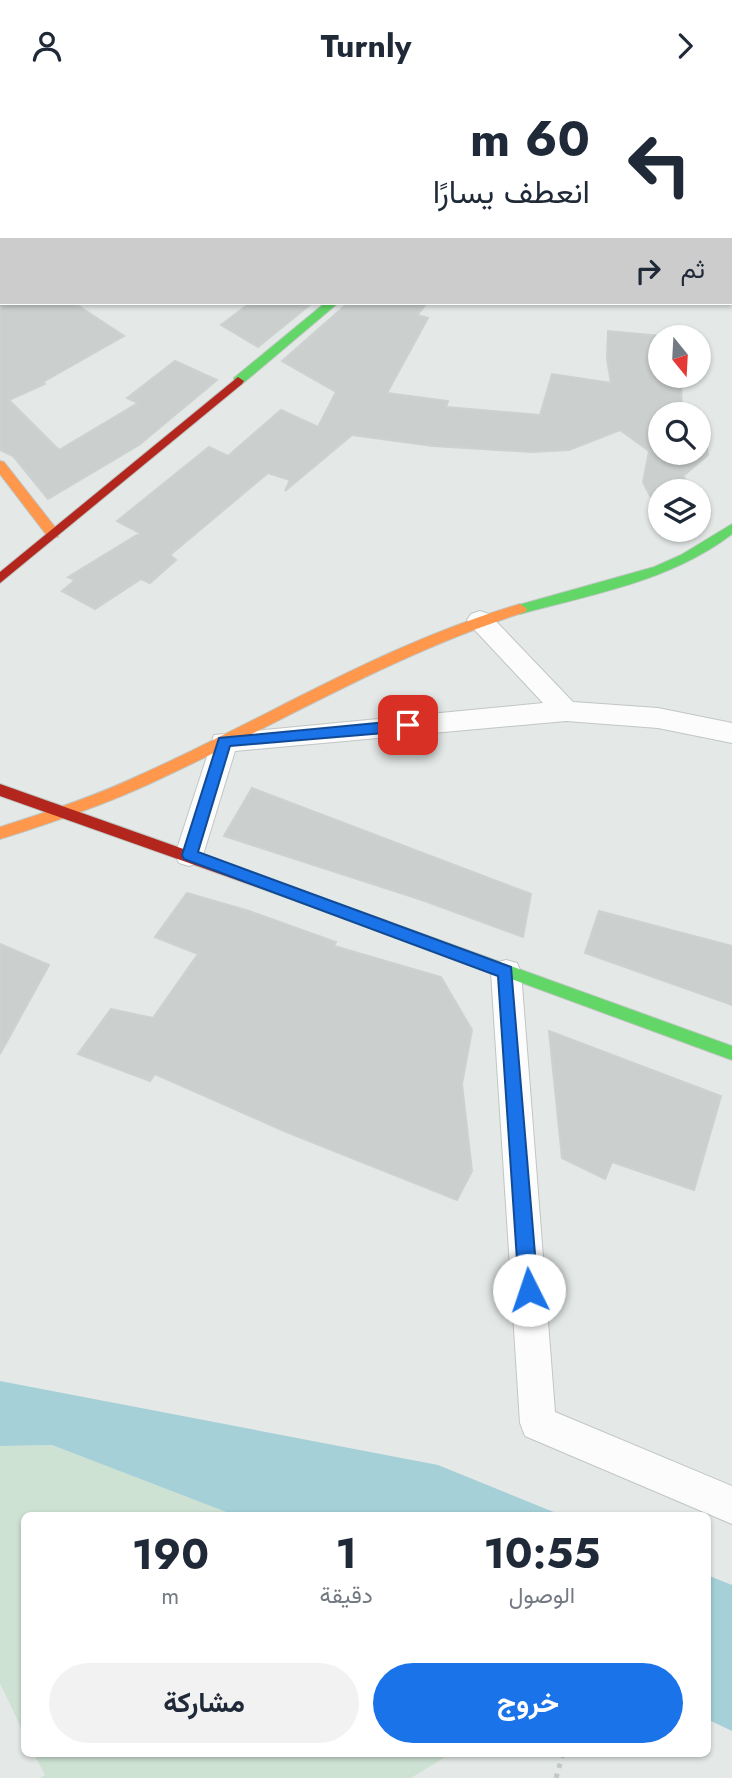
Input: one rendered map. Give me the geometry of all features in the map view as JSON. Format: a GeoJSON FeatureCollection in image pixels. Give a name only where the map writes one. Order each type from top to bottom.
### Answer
{"type":"FeatureCollection","features":[{"type":"Feature","properties":{"kind":"street"},"geometry":{"type":"LineString","coordinates":[[0,579],[330,305]]}},
{"type":"Feature","properties":{"kind":"street"},"geometry":{"type":"LineString","coordinates":[[0,465],[53,534]]}},
{"type":"Feature","properties":{"kind":"street"},"geometry":{"type":"LineString","coordinates":[[0,833],[64,813],[162,772],[412,645],[480,620],[673,566],[713,545],[732,528]]}},
{"type":"Feature","properties":{"kind":"street"},"geometry":{"type":"LineString","coordinates":[[480,620],[566,712]]}},
{"type":"Feature","properties":{"kind":"street"},"geometry":{"type":"LineString","coordinates":[[225,742],[566,712],[658,717],[732,733]]}},
{"type":"Feature","properties":{"kind":"street"},"geometry":{"type":"LineString","coordinates":[[189,855],[225,742]]}},
{"type":"Feature","properties":{"kind":"street"},"geometry":{"type":"LineString","coordinates":[[0,790],[189,855],[732,1053]]}},
{"type":"Feature","properties":{"kind":"street"},"geometry":{"type":"LineString","coordinates":[[506,972],[538,1423],[732,1505]]}},
{"type":"Feature","properties":{"kind":"path"},"geometry":{"type":"LineString","coordinates":[[556,1778],[562,1757]]}},
{"type":"Feature","properties":{"kind":"green space"},"geometry":{"type":"Polygon","coordinates":[[[52,1445],[226,1512],[21,1512],[21,1728],[0,1683],[0,1446],[52,1445]]]}},
{"type":"Feature","properties":{"kind":"green space"},"geometry":{"type":"Polygon","coordinates":[[[36,1757],[445,1757],[411,1778],[40,1778],[45,1775],[36,1757]]]}},
{"type":"Feature","properties":{"kind":"water"},"geometry":{"type":"Polygon","coordinates":[[[0,1381],[438,1465],[554,1512],[226,1512],[52,1445],[0,1446],[0,1381]]]}},
{"type":"Feature","properties":{"kind":"water"},"geometry":{"type":"Polygon","coordinates":[[[711,1577],[732,1585],[732,1731],[711,1721],[711,1577]]]}},
{"type":"Feature","properties":{"kind":"building"},"geometry":{"type":"Polygon","coordinates":[[[77,305],[124,336],[43,382],[45,384],[9,400],[59,450],[138,403],[127,398],[175,361],[217,380],[139,445],[48,499],[13,456],[0,450],[0,307],[77,305]]]}},
{"type":"Feature","properties":{"kind":"building"},"geometry":{"type":"Polygon","coordinates":[[[247,305],[310,305],[258,347],[221,325],[247,305]]]}},
{"type":"Feature","properties":{"kind":"building"},"geometry":{"type":"Polygon","coordinates":[[[346,305],[425,305],[417,315],[428,318],[387,393],[448,401],[446,407],[540,415],[552,374],[611,383],[607,359],[608,331],[648,335],[648,389],[681,389],[682,402],[648,402],[648,450],[620,430],[569,450],[532,452],[433,446],[352,435],[285,491],[290,480],[268,473],[170,555],[176,560],[150,583],[141,579],[95,609],[62,591],[75,580],[68,577],[140,533],[117,521],[209,447],[228,456],[281,410],[318,427],[336,392],[282,361],[346,305]]]}},
{"type":"Feature","properties":{"kind":"building"},"geometry":{"type":"Polygon","coordinates":[[[648,456],[648,465],[696,465],[683,476],[685,479],[648,479],[648,492],[643,482],[648,456]]]}},
{"type":"Feature","properties":{"kind":"building"},"geometry":{"type":"Polygon","coordinates":[[[252,788],[531,894],[523,937],[422,900],[224,836],[252,788]]]}},
{"type":"Feature","properties":{"kind":"building"},"geometry":{"type":"Polygon","coordinates":[[[187,893],[249,911],[336,942],[334,946],[441,977],[472,1030],[462,1084],[472,1171],[457,1200],[284,1131],[155,1074],[150,1081],[78,1054],[111,1009],[153,1018],[198,954],[155,937],[187,893]]]}},
{"type":"Feature","properties":{"kind":"building"},"geometry":{"type":"Polygon","coordinates":[[[599,911],[732,946],[732,1005],[585,953],[599,911]]]}},
{"type":"Feature","properties":{"kind":"building"},"geometry":{"type":"Polygon","coordinates":[[[0,944],[49,965],[0,1054],[0,944]]]}},
{"type":"Feature","properties":{"kind":"building"},"geometry":{"type":"Polygon","coordinates":[[[549,1031],[721,1096],[694,1190],[612,1162],[605,1179],[562,1158],[549,1031]]]}},
{"type":"Feature","properties":{"kind":"traffic: fast"},"geometry":{"type":"LineString","coordinates":[[238,381],[330,305]]}},
{"type":"Feature","properties":{"kind":"traffic: fast"},"geometry":{"type":"LineString","coordinates":[[520,609],[603,588],[659,570],[686,558],[732,528]]}},
{"type":"Feature","properties":{"kind":"traffic: fast"},"geometry":{"type":"LineString","coordinates":[[381,925],[732,1053]]}},
{"type":"Feature","properties":{"kind":"traffic: slow"},"geometry":{"type":"LineString","coordinates":[[0,465],[53,534]]}},
{"type":"Feature","properties":{"kind":"traffic: slow"},"geometry":{"type":"LineString","coordinates":[[0,833],[123,789],[383,661],[473,624],[520,609]]}},
{"type":"Feature","properties":{"kind":"traffic: jam"},"geometry":{"type":"LineString","coordinates":[[0,579],[238,381]]}},
{"type":"Feature","properties":{"kind":"traffic: jam"},"geometry":{"type":"LineString","coordinates":[[0,790],[381,925]]}},
{"type":"Feature","properties":{"kind":"route"},"geometry":{"type":"LineString","coordinates":[[408,725],[225,742],[189,855],[506,972],[529,1290]]}}]}
